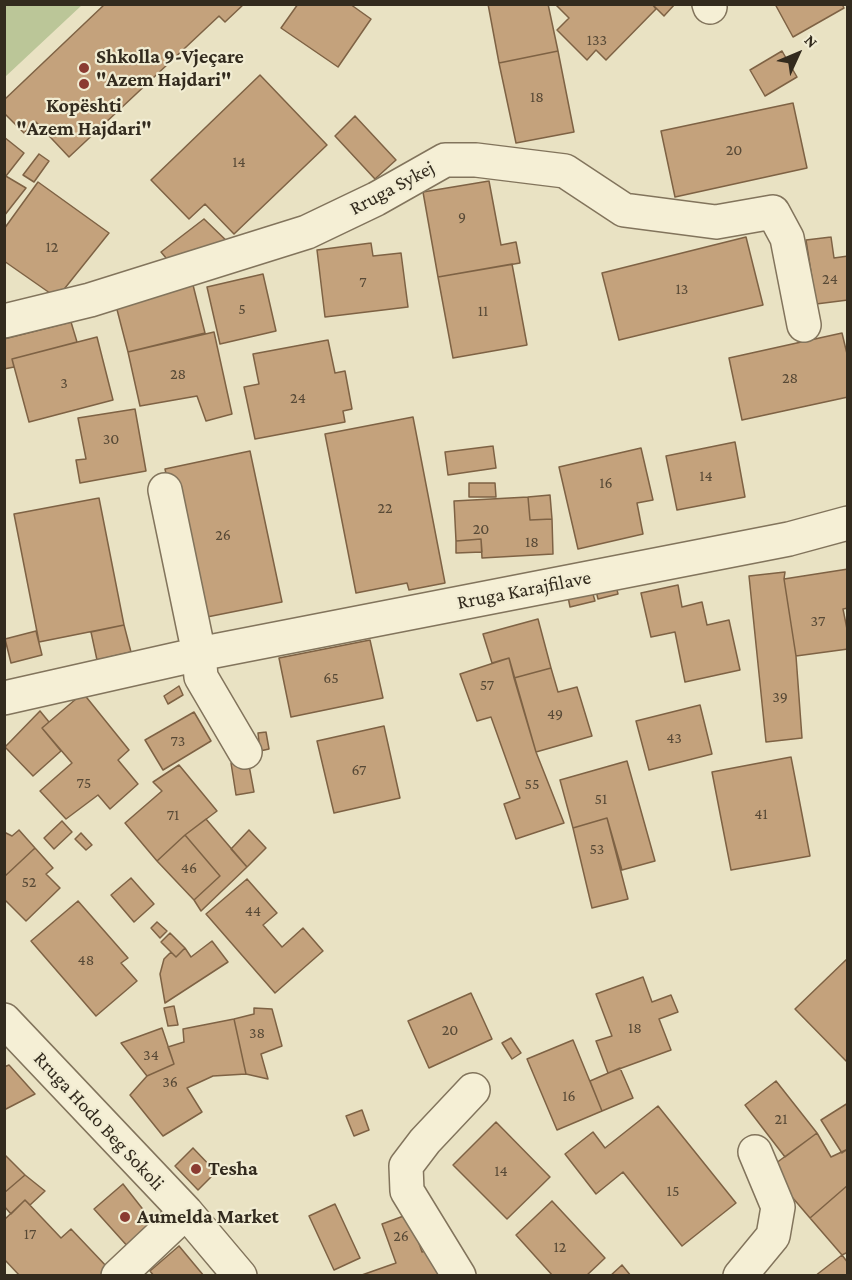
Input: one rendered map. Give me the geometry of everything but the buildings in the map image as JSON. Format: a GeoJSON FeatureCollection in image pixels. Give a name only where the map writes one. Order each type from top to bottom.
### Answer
{"type":"FeatureCollection","features":[{"type":"Feature","properties":{"kind":"street","name":"Rruga Sykej"},"geometry":{"type":"LineString","coordinates":[[4,321],[90,300],[308,232],[376,199],[445,160],[476,160],[565,171],[624,210],[716,222],[773,212],[788,238],[804,325]]}},
{"type":"Feature","properties":{"kind":"street"},"geometry":{"type":"LineString","coordinates":[[165,490],[199,654],[201,677],[245,752]]}},
{"type":"Feature","properties":{"kind":"street","name":"Rruga Karajfilave"},"geometry":{"type":"LineString","coordinates":[[4,698],[199,654],[789,539],[848,523]]}},
{"type":"Feature","properties":{"kind":"street","name":"Rruga Hodo Beg Sokoli"},"geometry":{"type":"LineString","coordinates":[[4,1020],[186,1212],[240,1275]]}},
{"type":"Feature","properties":{"kind":"street"},"geometry":{"type":"LineString","coordinates":[[459,1275],[407,1191],[406,1166],[425,1141],[472,1090]]}},
{"type":"Feature","properties":{"kind":"street"},"geometry":{"type":"LineString","coordinates":[[740,1275],[773,1236],[778,1208],[755,1152]]}},
{"type":"Feature","properties":{"kind":"street"},"geometry":{"type":"LineString","coordinates":[[118,1275],[186,1212]]}},
{"type":"Feature","properties":{"kind":"green space"},"geometry":{"type":"Polygon","coordinates":[[[5,4],[82,4],[82,5],[5,77],[5,4]]]}},
{"type":"Feature","properties":{"kind":"place","name":"Shkolla 9-Vjeçare \"Azem Hajdari\""},"geometry":{"type":"Point","coordinates":[84,68]}},
{"type":"Feature","properties":{"kind":"place","name":"Kopështi \"Azem Hajdari\""},"geometry":{"type":"Point","coordinates":[84,84]}},
{"type":"Feature","properties":{"kind":"place","name":"Tesha"},"geometry":{"type":"Point","coordinates":[196,1169]}},
{"type":"Feature","properties":{"kind":"place","name":"Aumelda Market"},"geometry":{"type":"Point","coordinates":[125,1217]}}]}
